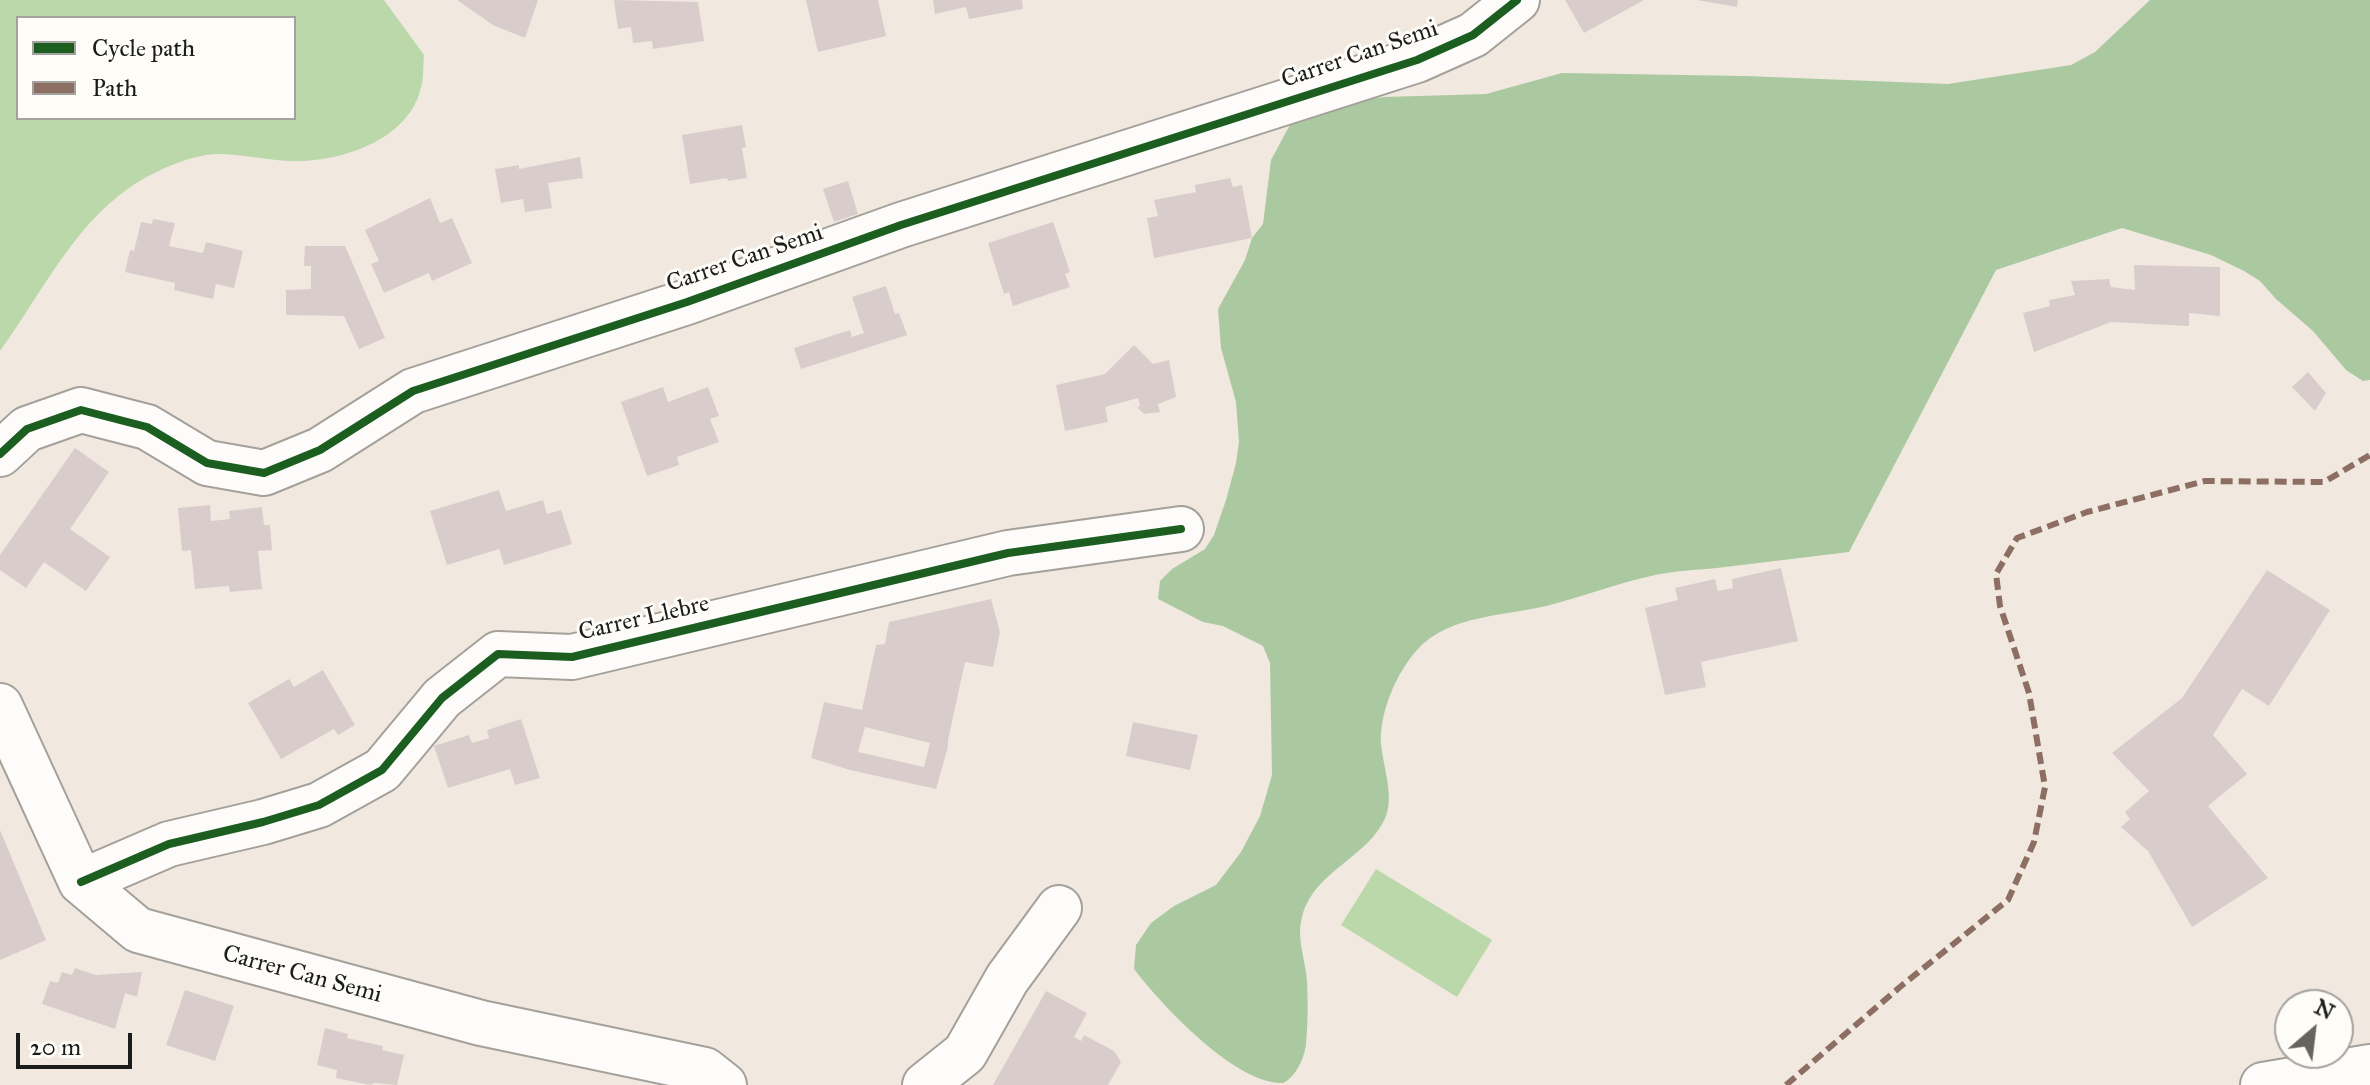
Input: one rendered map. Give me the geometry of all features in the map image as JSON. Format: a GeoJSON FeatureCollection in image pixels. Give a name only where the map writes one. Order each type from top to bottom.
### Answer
{"type":"FeatureCollection","features":[{"type":"Feature","properties":{"kind":"street","name":"Carrer Can Semi"},"geometry":{"type":"LineString","coordinates":[[0,454],[27,429],[81,410],[147,427],[207,463],[264,473],[320,450],[413,391],[687,302],[901,225],[1417,60],[1473,35],[1517,0]]}},
{"type":"Feature","properties":{"kind":"street","name":"Carrer Llebre"},"geometry":{"type":"LineString","coordinates":[[81,882],[169,844],[319,805],[382,770],[442,698],[498,654],[572,657],[1008,553],[1181,529]]}},
{"type":"Feature","properties":{"kind":"street","name":"Carrer Can Semi"},"geometry":{"type":"LineString","coordinates":[[0,706],[81,882],[138,930],[481,1023],[705,1070],[724,1085]]}},
{"type":"Feature","properties":{"kind":"street"},"geometry":{"type":"LineString","coordinates":[[925,1085],[965,1053],[1007,979],[1059,908]]}},
{"type":"Feature","properties":{"kind":"street"},"geometry":{"type":"LineString","coordinates":[[2263,1085],[2370,1067]]}},
{"type":"Feature","properties":{"kind":"green space"},"geometry":{"type":"Polygon","coordinates":[[[0,0],[384,0],[424,55],[423,78],[412,109],[385,136],[348,153],[309,161],[226,154],[178,162],[143,179],[120,195],[99,214],[63,257],[0,351],[0,0]]]}},
{"type":"Feature","properties":{"kind":"green space"},"geometry":{"type":"Polygon","coordinates":[[[2150,0],[2370,0],[2370,380],[2363,381],[2346,370],[2313,331],[2260,281],[2244,271],[2211,255],[2122,228],[1996,270],[1849,552],[1651,576],[1546,606],[1461,623],[1430,638],[1409,659],[1386,707],[1381,732],[1389,799],[1386,816],[1367,843],[1318,887],[1302,917],[1300,934],[1307,982],[1307,1036],[1302,1060],[1288,1080],[1283,1083],[1264,1080],[1243,1071],[1221,1057],[1179,1020],[1134,969],[1136,945],[1151,923],[1174,906],[1216,885],[1241,852],[1260,816],[1272,775],[1270,663],[1263,646],[1223,626],[1203,622],[1158,599],[1160,581],[1172,569],[1205,549],[1214,535],[1226,500],[1239,442],[1236,402],[1221,348],[1218,309],[1245,260],[1252,238],[1263,224],[1271,160],[1291,123],[1344,103],[1384,97],[1486,94],[1562,73],[1948,84],[2071,65],[2095,52],[2150,0]]]}},
{"type":"Feature","properties":{"kind":"green space"},"geometry":{"type":"Polygon","coordinates":[[[1376,869],[1492,940],[1457,997],[1341,925],[1376,869]]]}},
{"type":"Feature","properties":{"kind":"building"},"geometry":{"type":"Polygon","coordinates":[[[457,0],[538,0],[525,38],[493,25],[457,0]]]}},
{"type":"Feature","properties":{"kind":"building"},"geometry":{"type":"Polygon","coordinates":[[[614,0],[698,2],[704,41],[653,49],[652,41],[633,43],[631,27],[618,29],[614,0]]]}},
{"type":"Feature","properties":{"kind":"building"},"geometry":{"type":"Polygon","coordinates":[[[806,0],[878,0],[886,36],[818,52],[806,0]]]}},
{"type":"Feature","properties":{"kind":"building"},"geometry":{"type":"Polygon","coordinates":[[[933,0],[1022,0],[1023,9],[969,19],[966,7],[935,14],[933,0]]]}},
{"type":"Feature","properties":{"kind":"building"},"geometry":{"type":"Polygon","coordinates":[[[1565,0],[1644,0],[1584,33],[1565,0]]]}},
{"type":"Feature","properties":{"kind":"building"},"geometry":{"type":"Polygon","coordinates":[[[1697,0],[1738,0],[1737,7],[1697,0]]]}},
{"type":"Feature","properties":{"kind":"building"},"geometry":{"type":"Polygon","coordinates":[[[742,125],[747,178],[690,184],[682,135],[742,125]]]}},
{"type":"Feature","properties":{"kind":"building"},"geometry":{"type":"Polygon","coordinates":[[[580,157],[583,178],[548,183],[552,208],[525,212],[523,199],[501,203],[495,169],[519,165],[519,169],[580,157]]]}},
{"type":"Feature","properties":{"kind":"building"},"geometry":{"type":"Polygon","coordinates":[[[1230,178],[1233,187],[1242,185],[1252,238],[1154,258],[1147,218],[1158,216],[1154,200],[1196,192],[1195,185],[1230,178]]]}},
{"type":"Feature","properties":{"kind":"building"},"geometry":{"type":"Polygon","coordinates":[[[848,181],[858,214],[834,222],[823,189],[848,181]]]}},
{"type":"Feature","properties":{"kind":"building"},"geometry":{"type":"Polygon","coordinates":[[[430,198],[440,223],[452,218],[472,263],[432,281],[429,273],[384,293],[371,264],[379,261],[365,230],[430,198]]]}},
{"type":"Feature","properties":{"kind":"building"},"geometry":{"type":"Polygon","coordinates":[[[153,219],[175,223],[169,246],[203,253],[206,242],[243,251],[234,288],[216,284],[213,299],[174,290],[175,283],[125,272],[141,222],[152,224],[153,219]]]}},
{"type":"Feature","properties":{"kind":"building"},"geometry":{"type":"Polygon","coordinates":[[[1053,222],[1070,272],[1065,274],[1070,287],[1013,306],[1009,292],[1004,294],[988,243],[1053,222]]]}},
{"type":"Feature","properties":{"kind":"building"},"geometry":{"type":"Polygon","coordinates":[[[305,246],[345,246],[385,338],[359,349],[344,316],[286,315],[286,290],[311,289],[311,266],[304,266],[305,246]]]}},
{"type":"Feature","properties":{"kind":"building"},"geometry":{"type":"Polygon","coordinates":[[[2134,265],[2220,267],[2220,316],[2189,313],[2189,326],[2111,322],[2034,352],[2023,313],[2050,306],[2049,300],[2075,295],[2071,281],[2109,279],[2111,287],[2135,290],[2134,265]]]}},
{"type":"Feature","properties":{"kind":"building"},"geometry":{"type":"Polygon","coordinates":[[[886,286],[895,314],[899,313],[907,335],[801,369],[794,348],[850,330],[852,337],[864,333],[852,297],[886,286]]]}},
{"type":"Feature","properties":{"kind":"building"},"geometry":{"type":"Polygon","coordinates":[[[1134,345],[1153,364],[1169,360],[1176,397],[1158,404],[1160,412],[1144,414],[1137,407],[1140,406],[1138,398],[1105,407],[1108,422],[1065,431],[1056,385],[1105,374],[1134,345]]]}},
{"type":"Feature","properties":{"kind":"building"},"geometry":{"type":"Polygon","coordinates":[[[2308,372],[2326,393],[2315,411],[2292,387],[2308,372]]]}},
{"type":"Feature","properties":{"kind":"building"},"geometry":{"type":"Polygon","coordinates":[[[663,387],[668,402],[708,387],[719,416],[710,419],[719,442],[677,457],[679,465],[647,476],[621,402],[663,387]]]}},
{"type":"Feature","properties":{"kind":"building"},"geometry":{"type":"Polygon","coordinates":[[[75,448],[109,472],[70,529],[110,557],[86,591],[44,562],[26,588],[0,570],[0,555],[75,448]]]}},
{"type":"Feature","properties":{"kind":"building"},"geometry":{"type":"Polygon","coordinates":[[[499,490],[506,511],[543,500],[547,514],[561,510],[572,544],[504,565],[499,549],[447,565],[430,511],[499,490]]]}},
{"type":"Feature","properties":{"kind":"building"},"geometry":{"type":"Polygon","coordinates":[[[210,505],[211,521],[230,519],[229,511],[262,507],[264,525],[270,525],[272,550],[258,551],[262,589],[230,592],[229,586],[195,589],[191,550],[182,551],[178,508],[210,505]]]}},
{"type":"Feature","properties":{"kind":"building"},"geometry":{"type":"Polygon","coordinates":[[[1781,568],[1798,641],[1701,662],[1706,687],[1665,695],[1645,608],[1678,600],[1675,588],[1715,579],[1718,591],[1733,588],[1732,579],[1781,568]]]}},
{"type":"Feature","properties":{"kind":"building"},"geometry":{"type":"Polygon","coordinates":[[[2267,570],[2330,610],[2269,706],[2242,689],[2213,735],[2247,774],[2208,806],[2268,878],[2192,927],[2148,851],[2121,827],[2130,819],[2125,812],[2149,791],[2112,753],[2182,698],[2267,570]]]}},
{"type":"Feature","properties":{"kind":"building"},"geometry":{"type":"Polygon","coordinates":[[[991,599],[1000,632],[993,667],[965,662],[936,789],[811,758],[824,702],[862,710],[876,645],[885,644],[889,622],[991,599]],[[865,727],[858,752],[924,767],[930,743],[865,727]]]}},
{"type":"Feature","properties":{"kind":"building"},"geometry":{"type":"Polygon","coordinates":[[[323,670],[355,725],[338,735],[334,729],[281,759],[248,703],[289,679],[294,687],[323,670]]]}},
{"type":"Feature","properties":{"kind":"building"},"geometry":{"type":"Polygon","coordinates":[[[521,719],[540,778],[515,785],[510,769],[448,788],[434,746],[469,735],[472,743],[489,738],[487,730],[521,719]]]}},
{"type":"Feature","properties":{"kind":"building"},"geometry":{"type":"Polygon","coordinates":[[[1133,722],[1198,735],[1190,770],[1126,756],[1133,722]]]}},
{"type":"Feature","properties":{"kind":"building"},"geometry":{"type":"Polygon","coordinates":[[[0,830],[46,940],[0,960],[0,830]]]}},
{"type":"Feature","properties":{"kind":"building"},"geometry":{"type":"Polygon","coordinates":[[[75,968],[96,975],[142,972],[137,997],[125,993],[115,1029],[42,1004],[50,981],[58,983],[62,972],[72,975],[75,968]]]}},
{"type":"Feature","properties":{"kind":"building"},"geometry":{"type":"Polygon","coordinates":[[[185,990],[234,1006],[215,1061],[166,1045],[185,990]]]}},
{"type":"Feature","properties":{"kind":"building"},"geometry":{"type":"Polygon","coordinates":[[[1046,991],[1087,1013],[1074,1037],[1081,1041],[1084,1035],[1114,1051],[1121,1062],[1108,1085],[993,1085],[1046,991]]]}},
{"type":"Feature","properties":{"kind":"building"},"geometry":{"type":"Polygon","coordinates":[[[325,1028],[404,1055],[397,1085],[370,1085],[336,1078],[337,1070],[317,1065],[325,1028]]]}},
{"type":"Feature","properties":{"kind":"marked path"},"geometry":{"type":"LineString","coordinates":[[1786,1085],[2008,900],[2034,842],[2045,787],[2029,693],[2000,606],[1996,574],[2017,538],[2087,512],[2205,481],[2324,482],[2370,455]]}},
{"type":"Feature","properties":{"kind":"cycle path"},"geometry":{"type":"LineString","coordinates":[[0,454],[27,429],[81,410],[147,427],[207,463],[264,473],[320,450],[413,391],[687,302],[901,225],[1417,60],[1473,35],[1517,0]]}},
{"type":"Feature","properties":{"kind":"cycle path"},"geometry":{"type":"LineString","coordinates":[[81,882],[169,844],[319,805],[382,770],[442,698],[498,654],[572,657],[1008,553],[1181,529]]}}]}
